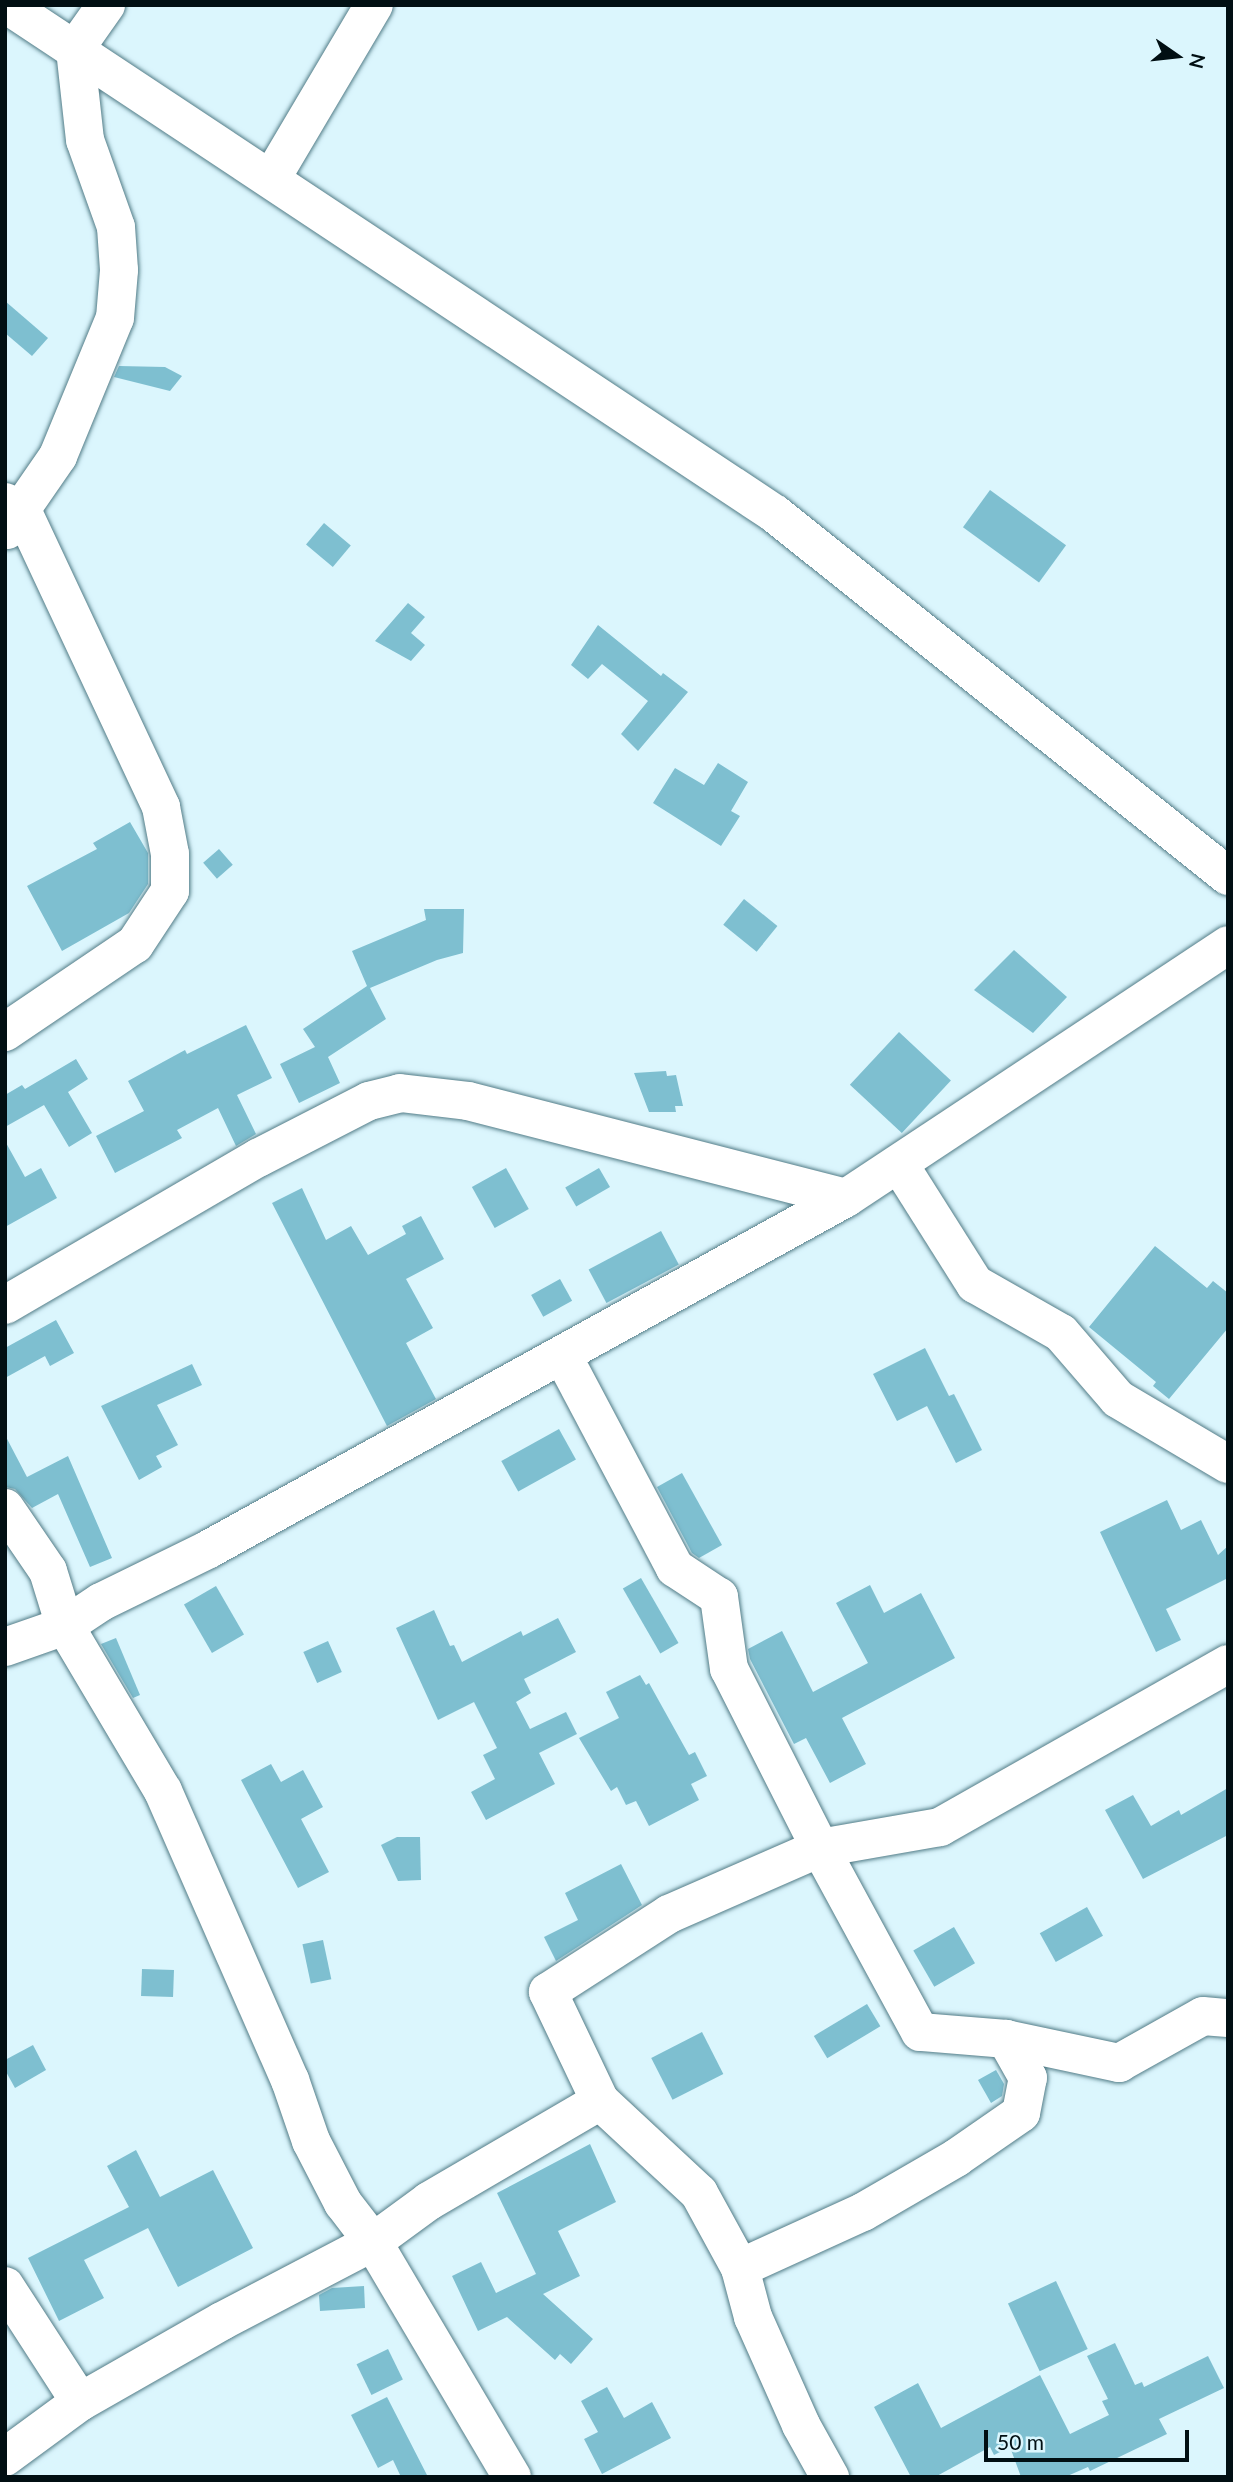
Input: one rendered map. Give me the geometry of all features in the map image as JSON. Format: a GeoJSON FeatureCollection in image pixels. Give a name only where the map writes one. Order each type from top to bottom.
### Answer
{"type":"FeatureCollection","features":[{"type":"Feature","properties":{"kind":"street"},"geometry":{"type":"LineString","coordinates":[[7,5],[775,514],[1228,876]]}},
{"type":"Feature","properties":{"kind":"street"},"geometry":{"type":"LineString","coordinates":[[5,1032],[135,944],[170,891],[170,854],[161,807],[11,515],[58,457],[115,318],[119,270],[116,227],[85,140],[75,50],[106,5]]}},
{"type":"Feature","properties":{"kind":"street"},"geometry":{"type":"LineString","coordinates":[[271,179],[374,5]]}},
{"type":"Feature","properties":{"kind":"street"},"geometry":{"type":"LineString","coordinates":[[5,1647],[65,1626],[101,1602],[209,1549],[846,1198],[1228,945]]}},
{"type":"Feature","properties":{"kind":"street"},"geometry":{"type":"LineString","coordinates":[[5,1306],[258,1158],[369,1101],[400,1093],[468,1101],[846,1198]]}},
{"type":"Feature","properties":{"kind":"street"},"geometry":{"type":"LineString","coordinates":[[899,1164],[975,1284],[1061,1333],[1118,1399],[1228,1464]]}},
{"type":"Feature","properties":{"kind":"street"},"geometry":{"type":"LineString","coordinates":[[562,1355],[675,1568],[719,1597],[729,1669],[820,1848],[920,2032],[1006,2039],[1118,2063],[1202,2016],[1228,2018]]}},
{"type":"Feature","properties":{"kind":"street"},"geometry":{"type":"LineString","coordinates":[[5,1508],[48,1571],[65,1626],[163,1791],[290,2080],[311,2141],[343,2203],[373,2242],[512,2477]]}},
{"type":"Feature","properties":{"kind":"street"},"geometry":{"type":"LineString","coordinates":[[830,2477],[801,2425],[753,2317],[740,2268],[699,2193],[600,2101],[548,1992],[669,1914],[820,1848],[940,1827],[1228,1664]]}},
{"type":"Feature","properties":{"kind":"street"},"geometry":{"type":"LineString","coordinates":[[740,2268],[863,2212],[956,2158],[1021,2113],[1028,2078],[1006,2039]]}},
{"type":"Feature","properties":{"kind":"street"},"geometry":{"type":"LineString","coordinates":[[5,2457],[80,2402],[222,2321],[373,2242],[429,2201],[600,2101]]}},
{"type":"Feature","properties":{"kind":"street"},"geometry":{"type":"LineString","coordinates":[[5,2286],[80,2402]]}},
{"type":"Feature","properties":{"kind":"building"},"geometry":{"type":"Polygon","coordinates":[[[5,301],[48,338],[32,356],[5,333],[5,301]]]}},
{"type":"Feature","properties":{"kind":"building"},"geometry":{"type":"Polygon","coordinates":[[[119,366],[165,367],[182,376],[170,391],[114,377],[119,366]]]}},
{"type":"Feature","properties":{"kind":"building"},"geometry":{"type":"Polygon","coordinates":[[[990,490],[1066,545],[1039,582],[963,527],[990,490]]]}},
{"type":"Feature","properties":{"kind":"building"},"geometry":{"type":"Polygon","coordinates":[[[324,523],[351,545],[333,567],[306,544],[324,523]]]}},
{"type":"Feature","properties":{"kind":"building"},"geometry":{"type":"Polygon","coordinates":[[[408,603],[425,617],[411,633],[425,645],[411,661],[375,641],[408,603]]]}},
{"type":"Feature","properties":{"kind":"building"},"geometry":{"type":"Polygon","coordinates":[[[598,625],[661,676],[663,673],[688,692],[638,751],[621,734],[648,701],[602,664],[588,679],[571,665],[598,625]]]}},
{"type":"Feature","properties":{"kind":"building"},"geometry":{"type":"Polygon","coordinates":[[[718,763],[748,782],[731,811],[740,816],[721,846],[653,803],[675,768],[704,785],[718,763]]]}},
{"type":"Feature","properties":{"kind":"building"},"geometry":{"type":"Polygon","coordinates":[[[130,822],[148,853],[148,884],[129,913],[62,951],[27,886],[97,849],[93,843],[130,822]]]}},
{"type":"Feature","properties":{"kind":"building"},"geometry":{"type":"Polygon","coordinates":[[[219,849],[233,865],[217,879],[203,863],[219,849]]]}},
{"type":"Feature","properties":{"kind":"building"},"geometry":{"type":"Polygon","coordinates":[[[744,899],[777,926],[757,952],[723,925],[744,899]]]}},
{"type":"Feature","properties":{"kind":"building"},"geometry":{"type":"Polygon","coordinates":[[[424,909],[464,909],[463,953],[437,960],[370,988],[386,1019],[328,1057],[340,1083],[299,1103],[280,1064],[315,1047],[303,1029],[367,986],[352,951],[426,920],[424,909]]]}},
{"type":"Feature","properties":{"kind":"building"},"geometry":{"type":"Polygon","coordinates":[[[1014,950],[1067,997],[1033,1033],[974,990],[1014,950]]]}},
{"type":"Feature","properties":{"kind":"building"},"geometry":{"type":"Polygon","coordinates":[[[246,1025],[272,1078],[237,1095],[256,1134],[236,1146],[218,1108],[177,1130],[182,1138],[115,1173],[96,1136],[144,1111],[128,1081],[185,1050],[187,1054],[246,1025]]]}},
{"type":"Feature","properties":{"kind":"building"},"geometry":{"type":"Polygon","coordinates":[[[899,1032],[951,1080],[902,1133],[850,1085],[899,1032]]]}},
{"type":"Feature","properties":{"kind":"building"},"geometry":{"type":"Polygon","coordinates":[[[76,1059],[88,1079],[68,1092],[92,1133],[69,1147],[44,1105],[5,1127],[5,1095],[22,1085],[25,1089],[76,1059]]]}},
{"type":"Feature","properties":{"kind":"building"},"geometry":{"type":"Polygon","coordinates":[[[666,1071],[667,1076],[676,1075],[683,1106],[675,1106],[676,1112],[649,1112],[634,1073],[666,1071]]]}},
{"type":"Feature","properties":{"kind":"building"},"geometry":{"type":"Polygon","coordinates":[[[5,1141],[25,1177],[41,1168],[57,1198],[5,1227],[5,1141]]]}},
{"type":"Feature","properties":{"kind":"building"},"geometry":{"type":"Polygon","coordinates":[[[506,1168],[529,1209],[495,1228],[472,1187],[506,1168]]]}},
{"type":"Feature","properties":{"kind":"building"},"geometry":{"type":"Polygon","coordinates":[[[599,1168],[610,1187],[576,1207],[565,1188],[599,1168]]]}},
{"type":"Feature","properties":{"kind":"building"},"geometry":{"type":"Polygon","coordinates":[[[302,1188],[326,1240],[351,1226],[368,1255],[406,1234],[402,1226],[421,1216],[444,1259],[406,1279],[433,1328],[406,1343],[436,1399],[387,1426],[272,1203],[302,1188]]]}},
{"type":"Feature","properties":{"kind":"building"},"geometry":{"type":"Polygon","coordinates":[[[661,1231],[679,1265],[606,1303],[589,1269],[661,1231]]]}},
{"type":"Feature","properties":{"kind":"building"},"geometry":{"type":"Polygon","coordinates":[[[1155,1246],[1207,1288],[1213,1281],[1228,1293],[1228,1328],[1169,1399],[1153,1386],[1156,1382],[1089,1327],[1155,1246]]]}},
{"type":"Feature","properties":{"kind":"building"},"geometry":{"type":"Polygon","coordinates":[[[560,1279],[572,1301],[543,1317],[531,1295],[560,1279]]]}},
{"type":"Feature","properties":{"kind":"building"},"geometry":{"type":"Polygon","coordinates":[[[56,1320],[74,1353],[50,1366],[45,1356],[5,1378],[5,1348],[56,1320]]]}},
{"type":"Feature","properties":{"kind":"building"},"geometry":{"type":"Polygon","coordinates":[[[925,1348],[949,1396],[954,1394],[982,1450],[956,1463],[927,1406],[897,1421],[873,1374],[925,1348]]]}},
{"type":"Feature","properties":{"kind":"building"},"geometry":{"type":"Polygon","coordinates":[[[192,1364],[202,1385],[157,1405],[178,1445],[156,1456],[162,1467],[139,1480],[101,1406],[192,1364]]]}},
{"type":"Feature","properties":{"kind":"building"},"geometry":{"type":"Polygon","coordinates":[[[559,1429],[576,1460],[518,1492],[501,1461],[559,1429]]]}},
{"type":"Feature","properties":{"kind":"building"},"geometry":{"type":"Polygon","coordinates":[[[5,1435],[27,1477],[68,1456],[112,1558],[90,1567],[58,1494],[32,1508],[15,1489],[6,1487],[5,1435]]]}},
{"type":"Feature","properties":{"kind":"building"},"geometry":{"type":"Polygon","coordinates":[[[682,1473],[722,1545],[699,1558],[692,1553],[657,1487],[682,1473]]]}},
{"type":"Feature","properties":{"kind":"building"},"geometry":{"type":"Polygon","coordinates":[[[1167,1500],[1181,1530],[1201,1520],[1218,1555],[1228,1546],[1228,1578],[1166,1609],[1181,1640],[1156,1652],[1100,1532],[1167,1500]]]}},
{"type":"Feature","properties":{"kind":"building"},"geometry":{"type":"Polygon","coordinates":[[[641,1578],[678,1643],[660,1653],[623,1588],[641,1578]]]}},
{"type":"Feature","properties":{"kind":"building"},"geometry":{"type":"Polygon","coordinates":[[[870,1585],[884,1613],[921,1593],[955,1658],[842,1718],[866,1764],[830,1783],[806,1738],[794,1744],[750,1659],[748,1649],[782,1631],[813,1692],[868,1663],[836,1603],[870,1585]]]}},
{"type":"Feature","properties":{"kind":"building"},"geometry":{"type":"Polygon","coordinates":[[[216,1586],[244,1634],[212,1653],[184,1604],[216,1586]]]}},
{"type":"Feature","properties":{"kind":"building"},"geometry":{"type":"Polygon","coordinates":[[[434,1610],[450,1646],[454,1645],[462,1662],[521,1631],[523,1636],[558,1618],[576,1652],[524,1679],[531,1693],[516,1702],[530,1729],[566,1712],[577,1734],[539,1753],[555,1784],[486,1820],[471,1792],[495,1779],[483,1755],[497,1748],[474,1702],[438,1720],[396,1628],[434,1610]]]}},
{"type":"Feature","properties":{"kind":"building"},"geometry":{"type":"Polygon","coordinates":[[[116,1638],[140,1695],[133,1698],[101,1644],[116,1638]]]}},
{"type":"Feature","properties":{"kind":"building"},"geometry":{"type":"Polygon","coordinates":[[[328,1641],[342,1672],[317,1683],[303,1652],[328,1641]]]}},
{"type":"Feature","properties":{"kind":"building"},"geometry":{"type":"Polygon","coordinates":[[[640,1675],[646,1685],[649,1683],[689,1755],[695,1752],[707,1776],[691,1784],[699,1800],[649,1826],[636,1801],[626,1805],[617,1787],[611,1791],[579,1738],[619,1718],[606,1692],[640,1675]]]}},
{"type":"Feature","properties":{"kind":"building"},"geometry":{"type":"Polygon","coordinates":[[[271,1764],[281,1782],[303,1770],[323,1807],[301,1819],[329,1872],[298,1888],[241,1780],[271,1764]]]}},
{"type":"Feature","properties":{"kind":"building"},"geometry":{"type":"Polygon","coordinates":[[[1228,1788],[1228,1835],[1143,1879],[1105,1810],[1133,1795],[1151,1826],[1179,1810],[1181,1815],[1228,1788]]]}},
{"type":"Feature","properties":{"kind":"building"},"geometry":{"type":"Polygon","coordinates":[[[397,1837],[420,1837],[421,1880],[398,1881],[381,1845],[397,1837]]]}},
{"type":"Feature","properties":{"kind":"building"},"geometry":{"type":"Polygon","coordinates":[[[621,1864],[642,1905],[556,1961],[544,1937],[578,1920],[565,1893],[621,1864]]]}},
{"type":"Feature","properties":{"kind":"building"},"geometry":{"type":"Polygon","coordinates":[[[1087,1907],[1103,1936],[1056,1962],[1040,1933],[1087,1907]]]}},
{"type":"Feature","properties":{"kind":"building"},"geometry":{"type":"Polygon","coordinates":[[[954,1927],[975,1963],[934,1987],[913,1950],[954,1927]]]}},
{"type":"Feature","properties":{"kind":"building"},"geometry":{"type":"Polygon","coordinates":[[[323,1940],[331,1979],[311,1983],[302,1944],[323,1940]]]}},
{"type":"Feature","properties":{"kind":"building"},"geometry":{"type":"Polygon","coordinates":[[[142,1969],[174,1970],[173,1997],[141,1996],[142,1969]]]}},
{"type":"Feature","properties":{"kind":"building"},"geometry":{"type":"Polygon","coordinates":[[[867,2004],[880,2026],[827,2058],[814,2036],[867,2004]]]}},
{"type":"Feature","properties":{"kind":"building"},"geometry":{"type":"Polygon","coordinates":[[[702,2032],[723,2074],[673,2100],[651,2058],[702,2032]]]}},
{"type":"Feature","properties":{"kind":"building"},"geometry":{"type":"Polygon","coordinates":[[[33,2045],[46,2070],[15,2088],[5,2070],[5,2060],[33,2045]]]}},
{"type":"Feature","properties":{"kind":"building"},"geometry":{"type":"Polygon","coordinates":[[[996,2070],[1004,2084],[1002,2096],[991,2103],[978,2080],[996,2070]]]}},
{"type":"Feature","properties":{"kind":"building"},"geometry":{"type":"Polygon","coordinates":[[[590,2144],[616,2202],[558,2231],[580,2276],[543,2294],[593,2339],[571,2364],[560,2354],[555,2360],[507,2317],[478,2331],[452,2276],[481,2262],[496,2293],[536,2274],[497,2193],[590,2144]]]}},
{"type":"Feature","properties":{"kind":"building"},"geometry":{"type":"Polygon","coordinates":[[[136,2150],[160,2197],[213,2170],[253,2248],[178,2287],[148,2228],[84,2260],[104,2298],[59,2321],[28,2258],[129,2207],[107,2166],[136,2150]]]}},
{"type":"Feature","properties":{"kind":"building"},"geometry":{"type":"Polygon","coordinates":[[[1056,2281],[1088,2349],[1040,2371],[1008,2303],[1056,2281]]]}},
{"type":"Feature","properties":{"kind":"building"},"geometry":{"type":"Polygon","coordinates":[[[364,2286],[365,2308],[320,2311],[319,2295],[332,2288],[364,2286]]]}},
{"type":"Feature","properties":{"kind":"building"},"geometry":{"type":"Polygon","coordinates":[[[1115,2343],[1135,2385],[1142,2382],[1144,2387],[1208,2356],[1224,2388],[1159,2419],[1167,2434],[1090,2471],[1088,2467],[1065,2477],[1021,2477],[1010,2447],[994,2455],[990,2447],[935,2477],[911,2477],[874,2407],[918,2383],[941,2428],[1040,2375],[1070,2434],[1109,2415],[1102,2401],[1108,2399],[1087,2356],[1115,2343]]]}},
{"type":"Feature","properties":{"kind":"building"},"geometry":{"type":"Polygon","coordinates":[[[388,2349],[403,2380],[371,2395],[357,2364],[388,2349]]]}},
{"type":"Feature","properties":{"kind":"building"},"geometry":{"type":"Polygon","coordinates":[[[607,2387],[624,2418],[652,2402],[671,2438],[602,2474],[584,2439],[598,2432],[581,2401],[607,2387]]]}},
{"type":"Feature","properties":{"kind":"building"},"geometry":{"type":"Polygon","coordinates":[[[387,2397],[428,2477],[401,2477],[393,2460],[378,2468],[351,2415],[387,2397]]]}}]}
